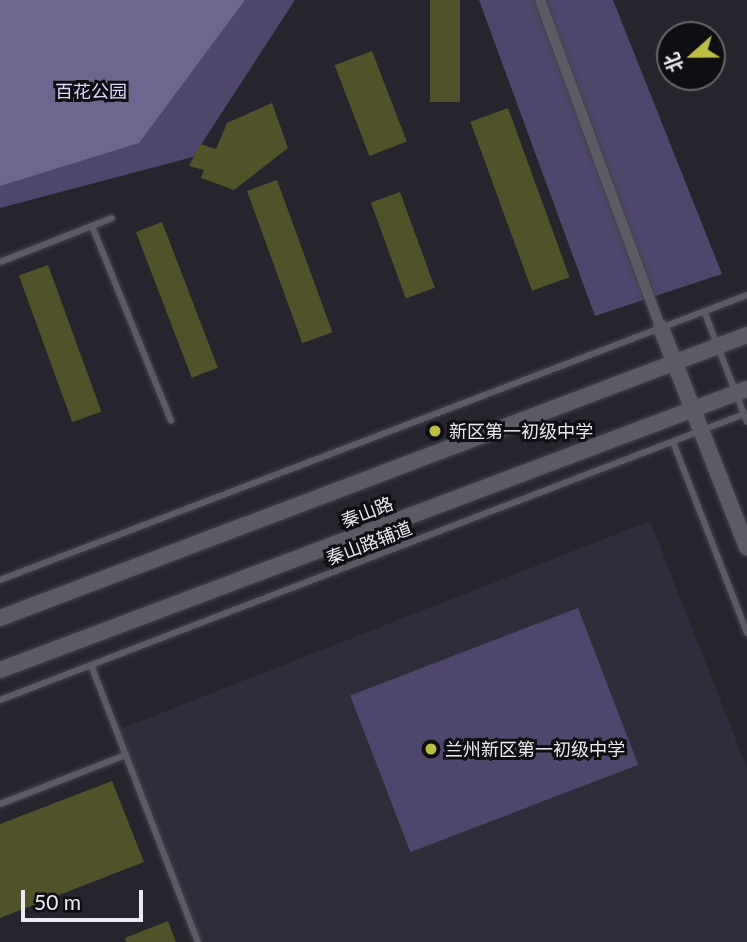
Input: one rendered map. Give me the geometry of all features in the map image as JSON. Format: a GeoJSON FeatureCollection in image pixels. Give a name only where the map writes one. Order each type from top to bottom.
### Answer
{"type":"FeatureCollection","features":[{"type":"Feature","properties":{"kind":"street"},"geometry":{"type":"LineString","coordinates":[[540,0],[661,328],[747,548]]}},
{"type":"Feature","properties":{"kind":"street","name":"秦山路"},"geometry":{"type":"LineString","coordinates":[[0,618],[747,335]]}},
{"type":"Feature","properties":{"kind":"street","name":"秦山路"},"geometry":{"type":"LineString","coordinates":[[0,670],[741,391]]}},
{"type":"Feature","properties":{"kind":"lane"},"geometry":{"type":"LineString","coordinates":[[0,262],[112,218]]}},
{"type":"Feature","properties":{"kind":"lane"},"geometry":{"type":"LineString","coordinates":[[92,226],[171,421]]}},
{"type":"Feature","properties":{"kind":"lane"},"geometry":{"type":"LineString","coordinates":[[0,580],[747,295]]}},
{"type":"Feature","properties":{"kind":"lane"},"geometry":{"type":"LineString","coordinates":[[704,311],[741,391],[747,422]]}},
{"type":"Feature","properties":{"kind":"lane","name":"秦山路辅道"},"geometry":{"type":"LineString","coordinates":[[0,700],[746,414]]}},
{"type":"Feature","properties":{"kind":"lane"},"geometry":{"type":"LineString","coordinates":[[673,442],[747,633]]}},
{"type":"Feature","properties":{"kind":"lane"},"geometry":{"type":"LineString","coordinates":[[91,665],[198,942]]}},
{"type":"Feature","properties":{"kind":"lane"},"geometry":{"type":"LineString","coordinates":[[0,804],[126,755]]}},
{"type":"Feature","properties":{"kind":"shaded area","name":"百花公园"},"geometry":{"type":"Polygon","coordinates":[[[0,0],[245,0],[139,143],[0,186],[0,0]]]}},
{"type":"Feature","properties":{"kind":"shaded area","name":"兰州新区第一初级中学"},"geometry":{"type":"Polygon","coordinates":[[[650,521],[747,768],[747,942],[198,942],[115,731],[650,521]]]}},
{"type":"Feature","properties":{"kind":"green space","name":"百花公园"},"geometry":{"type":"Polygon","coordinates":[[[0,0],[295,0],[193,157],[0,208],[0,0]]]}},
{"type":"Feature","properties":{"kind":"green space"},"geometry":{"type":"Polygon","coordinates":[[[479,0],[613,0],[722,274],[595,316],[479,0]]]}},
{"type":"Feature","properties":{"kind":"green space"},"geometry":{"type":"Polygon","coordinates":[[[578,608],[638,765],[410,852],[350,695],[578,608]]]}},
{"type":"Feature","properties":{"kind":"building"},"geometry":{"type":"Polygon","coordinates":[[[430,0],[460,0],[460,102],[430,102],[430,0]]]}},
{"type":"Feature","properties":{"kind":"building"},"geometry":{"type":"Polygon","coordinates":[[[372,51],[407,142],[369,156],[335,65],[372,51]]]}},
{"type":"Feature","properties":{"kind":"building"},"geometry":{"type":"Polygon","coordinates":[[[272,103],[288,148],[234,190],[201,178],[204,170],[189,166],[200,144],[216,149],[227,123],[272,103]]]}},
{"type":"Feature","properties":{"kind":"building"},"geometry":{"type":"Polygon","coordinates":[[[508,108],[570,277],[532,291],[470,122],[508,108]]]}},
{"type":"Feature","properties":{"kind":"building"},"geometry":{"type":"Polygon","coordinates":[[[277,180],[332,332],[302,343],[247,191],[277,180]]]}},
{"type":"Feature","properties":{"kind":"building"},"geometry":{"type":"Polygon","coordinates":[[[400,192],[435,288],[406,298],[371,203],[400,192]]]}},
{"type":"Feature","properties":{"kind":"building"},"geometry":{"type":"Polygon","coordinates":[[[162,222],[218,368],[192,378],[136,232],[162,222]]]}},
{"type":"Feature","properties":{"kind":"building"},"geometry":{"type":"Polygon","coordinates":[[[48,265],[101,412],[72,422],[19,276],[48,265]]]}},
{"type":"Feature","properties":{"kind":"building"},"geometry":{"type":"Polygon","coordinates":[[[112,781],[144,862],[0,918],[0,824],[112,781]]]}},
{"type":"Feature","properties":{"kind":"building"},"geometry":{"type":"Polygon","coordinates":[[[168,921],[176,942],[126,942],[125,938],[168,921]]]}},
{"type":"Feature","properties":{"kind":"place","name":"新区第一初级中学"},"geometry":{"type":"Point","coordinates":[435,431]}},
{"type":"Feature","properties":{"kind":"place","name":"兰州新区第一初级中学"},"geometry":{"type":"Point","coordinates":[431,749]}}]}
